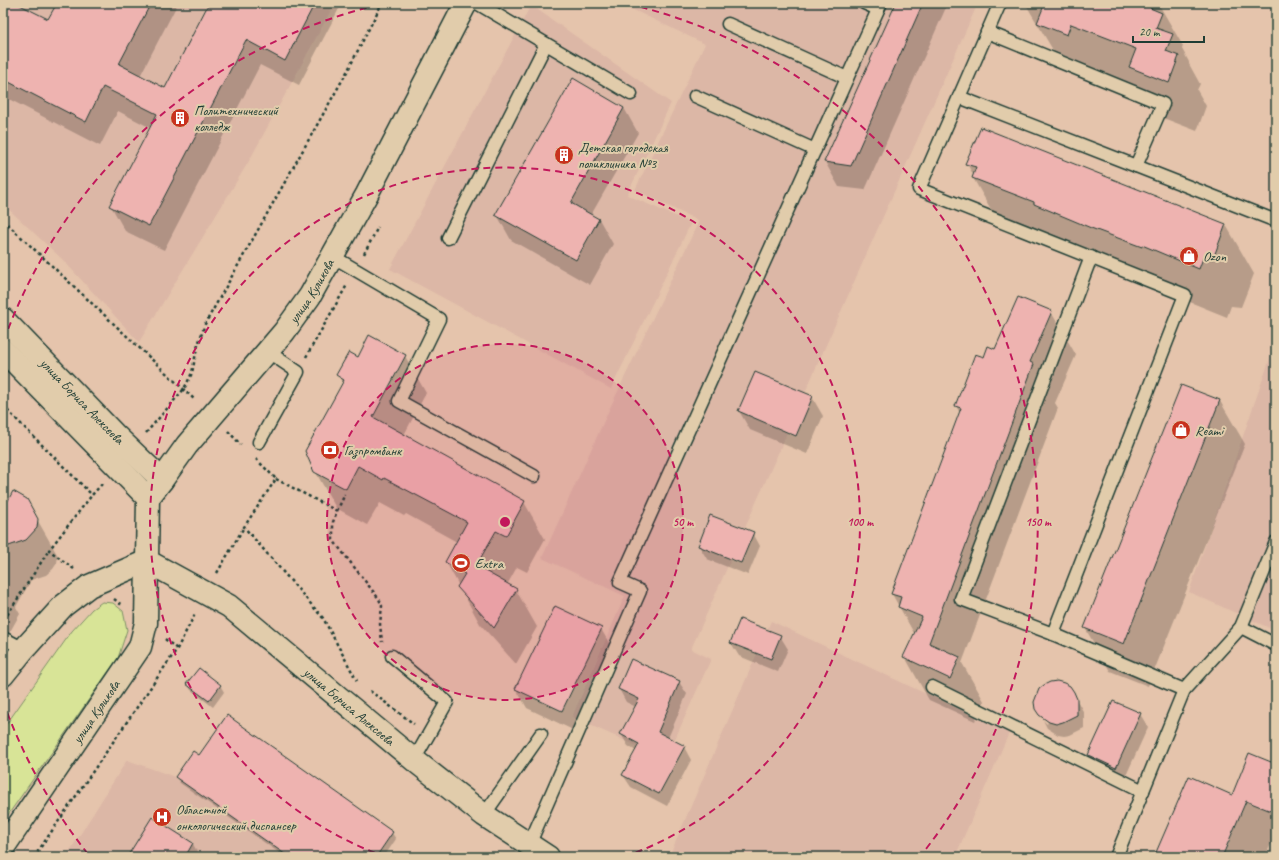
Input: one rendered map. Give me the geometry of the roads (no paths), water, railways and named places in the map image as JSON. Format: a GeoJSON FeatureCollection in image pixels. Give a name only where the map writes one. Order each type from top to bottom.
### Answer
{"type":"FeatureCollection","features":[{"type":"Feature","properties":{"kind":"main road","name":"улица Куликова"},"geometry":{"type":"LineString","coordinates":[[3,848],[140,647],[146,622],[148,498],[187,445],[284,332],[310,296],[367,194],[466,3]]}},
{"type":"Feature","properties":{"kind":"main road","name":"улица Бориса Алексеева"},"geometry":{"type":"LineString","coordinates":[[3,319],[114,434],[162,480]]}},
{"type":"Feature","properties":{"kind":"main road"},"geometry":{"type":"LineString","coordinates":[[3,350],[148,498]]}},
{"type":"Feature","properties":{"kind":"main road","name":"улица Бориса Алексеева"},"geometry":{"type":"LineString","coordinates":[[146,560],[229,606],[414,760],[484,815],[548,857]]}},
{"type":"Feature","properties":{"kind":"main road"},"geometry":{"type":"LineString","coordinates":[[3,675],[24,649],[63,606],[89,586],[146,560]]}},
{"type":"Feature","properties":{"kind":"lane"},"geometry":{"type":"LineString","coordinates":[[477,3],[631,94]]}},
{"type":"Feature","properties":{"kind":"lane"},"geometry":{"type":"LineString","coordinates":[[529,845],[640,591],[620,582],[879,6],[864,3]]}},
{"type":"Feature","properties":{"kind":"lane"},"geometry":{"type":"LineString","coordinates":[[1000,3],[919,189],[1185,295],[1053,634]]}},
{"type":"Feature","properties":{"kind":"lane"},"geometry":{"type":"LineString","coordinates":[[728,24],[847,78]]}},
{"type":"Feature","properties":{"kind":"lane"},"geometry":{"type":"LineString","coordinates":[[987,32],[1163,104],[1136,166]]}},
{"type":"Feature","properties":{"kind":"lane"},"geometry":{"type":"LineString","coordinates":[[448,238],[546,44]]}},
{"type":"Feature","properties":{"kind":"lane"},"geometry":{"type":"LineString","coordinates":[[695,96],[815,150]]}},
{"type":"Feature","properties":{"kind":"lane"},"geometry":{"type":"LineString","coordinates":[[959,97],[1276,221]]}},
{"type":"Feature","properties":{"kind":"lane"},"geometry":{"type":"LineString","coordinates":[[332,256],[439,319],[399,400],[534,476]]}},
{"type":"Feature","properties":{"kind":"lane"},"geometry":{"type":"LineString","coordinates":[[1091,257],[961,599],[1053,634],[1184,690]]}},
{"type":"Feature","properties":{"kind":"lane"},"geometry":{"type":"LineString","coordinates":[[259,442],[298,372],[267,351]]}},
{"type":"Feature","properties":{"kind":"lane"},"geometry":{"type":"LineString","coordinates":[[1116,857],[1184,690],[1241,626],[1276,542]]}},
{"type":"Feature","properties":{"kind":"lane"},"geometry":{"type":"LineString","coordinates":[[1241,626],[1276,645]]}},
{"type":"Feature","properties":{"kind":"lane"},"geometry":{"type":"LineString","coordinates":[[3,638],[24,649]]}},
{"type":"Feature","properties":{"kind":"lane"},"geometry":{"type":"LineString","coordinates":[[392,656],[446,702],[414,760]]}},
{"type":"Feature","properties":{"kind":"lane"},"geometry":{"type":"LineString","coordinates":[[932,687],[1144,791]]}},
{"type":"Feature","properties":{"kind":"lane"},"geometry":{"type":"LineString","coordinates":[[484,815],[541,734]]}},
{"type":"Feature","properties":{"kind":"place","name":"Политехнический колледж"},"geometry":{"type":"Point","coordinates":[180,118]}},
{"type":"Feature","properties":{"kind":"place","name":"Детская городская поликлиника №3"},"geometry":{"type":"Point","coordinates":[564,155]}},
{"type":"Feature","properties":{"kind":"place","name":"Ozon"},"geometry":{"type":"Point","coordinates":[1189,256]}},
{"type":"Feature","properties":{"kind":"place","name":"Reami"},"geometry":{"type":"Point","coordinates":[1181,430]}},
{"type":"Feature","properties":{"kind":"place","name":"Газпромбанк"},"geometry":{"type":"Point","coordinates":[330,450]}},
{"type":"Feature","properties":{"kind":"place","name":"Extra"},"geometry":{"type":"Point","coordinates":[461,563]}},
{"type":"Feature","properties":{"kind":"place","name":"Областной онкологический диспансер"},"geometry":{"type":"Point","coordinates":[162,817]}}]}
